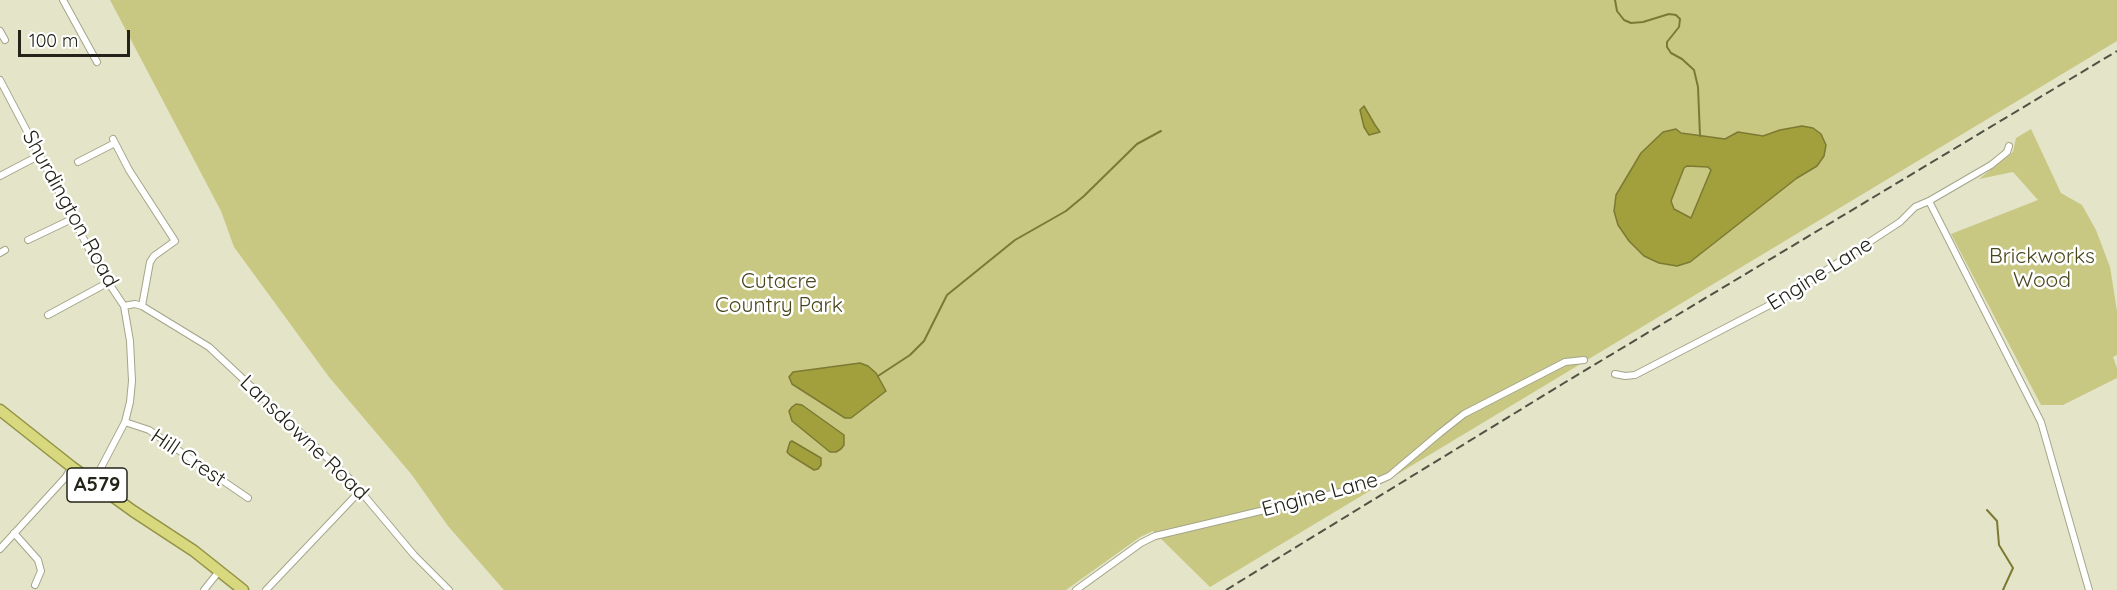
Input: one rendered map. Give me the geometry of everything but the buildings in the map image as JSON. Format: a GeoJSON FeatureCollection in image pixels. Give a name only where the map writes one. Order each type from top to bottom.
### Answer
{"type":"FeatureCollection","features":[{"type":"Feature","properties":{"kind":"highway","name":"A579"},"geometry":{"type":"LineString","coordinates":[[0,410],[93,483],[220,570],[243,590]]}},
{"type":"Feature","properties":{"kind":"street"},"geometry":{"type":"LineString","coordinates":[[63,0],[95,59],[86,60]]}},
{"type":"Feature","properties":{"kind":"street"},"geometry":{"type":"LineString","coordinates":[[0,31],[5,40]]}},
{"type":"Feature","properties":{"kind":"street","name":"Shurdington Road"},"geometry":{"type":"LineString","coordinates":[[0,80],[72,219],[100,270],[124,306]]}},
{"type":"Feature","properties":{"kind":"street"},"geometry":{"type":"LineString","coordinates":[[78,152],[80,160],[114,141],[129,170],[175,241],[154,256],[150,262],[142,306],[135,304],[124,306],[130,341],[132,381],[125,422],[93,483]]}},
{"type":"Feature","properties":{"kind":"street","name":"Engine Lane"},"geometry":{"type":"LineString","coordinates":[[1616,374],[1635,375],[1763,309],[1900,222],[1915,207],[1991,165],[2007,152],[2009,146]]}},
{"type":"Feature","properties":{"kind":"street"},"geometry":{"type":"LineString","coordinates":[[0,176],[40,155]]}},
{"type":"Feature","properties":{"kind":"street"},"geometry":{"type":"LineString","coordinates":[[1929,201],[2042,422],[2089,590]]}},
{"type":"Feature","properties":{"kind":"street"},"geometry":{"type":"LineString","coordinates":[[28,240],[72,219]]}},
{"type":"Feature","properties":{"kind":"street"},"geometry":{"type":"LineString","coordinates":[[48,315],[109,282]]}},
{"type":"Feature","properties":{"kind":"street","name":"Lansdowne Road"},"geometry":{"type":"LineString","coordinates":[[142,306],[210,347],[361,490],[414,555],[449,590]]}},
{"type":"Feature","properties":{"kind":"street","name":"Engine Lane"},"geometry":{"type":"LineString","coordinates":[[1076,590],[1141,543],[1155,536],[1366,486],[1389,476],[1464,414],[1565,362],[1584,360]]}},
{"type":"Feature","properties":{"kind":"street","name":"Hill Crest"},"geometry":{"type":"LineString","coordinates":[[125,422],[149,430],[248,498]]}},
{"type":"Feature","properties":{"kind":"street"},"geometry":{"type":"LineString","coordinates":[[0,549],[65,478],[72,467]]}},
{"type":"Feature","properties":{"kind":"street"},"geometry":{"type":"LineString","coordinates":[[266,590],[361,490]]}},
{"type":"Feature","properties":{"kind":"street"},"geometry":{"type":"LineString","coordinates":[[14,533],[38,560],[41,571],[35,585]]}},
{"type":"Feature","properties":{"kind":"street"},"geometry":{"type":"LineString","coordinates":[[204,590],[220,570]]}},
{"type":"Feature","properties":{"kind":"green space","name":"Cutacre Country Park"},"geometry":{"type":"Polygon","coordinates":[[[110,0],[2117,0],[2117,41],[1210,587],[1153,531],[1140,537],[1066,590],[504,590],[448,526],[412,475],[329,377],[234,247],[221,211],[110,0]]]}},
{"type":"Feature","properties":{"kind":"green space","name":"Brickworks Wood"},"geometry":{"type":"Polygon","coordinates":[[[2031,129],[2061,193],[2082,205],[2096,230],[2110,267],[2117,311],[2117,355],[2113,357],[2117,368],[2117,378],[2063,405],[2041,405],[1951,234],[2038,200],[2013,172],[1979,179],[2013,152],[2016,138],[2031,129]]]}},
{"type":"Feature","properties":{"kind":"shaded area"},"geometry":{"type":"Polygon","coordinates":[[[1364,106],[1380,132],[1369,135],[1364,127],[1360,110],[1364,106]]]}},
{"type":"Feature","properties":{"kind":"shaded area"},"geometry":{"type":"Polygon","coordinates":[[[1802,126],[1813,128],[1821,134],[1826,145],[1824,156],[1817,166],[1797,178],[1690,262],[1677,266],[1659,263],[1644,256],[1629,241],[1618,225],[1614,211],[1616,195],[1641,153],[1663,132],[1676,129],[1681,133],[1725,139],[1738,132],[1763,136],[1802,126]],[[1687,166],[1684,168],[1671,201],[1674,209],[1691,218],[1711,170],[1708,167],[1687,166]]]}},
{"type":"Feature","properties":{"kind":"shaded area"},"geometry":{"type":"Polygon","coordinates":[[[860,363],[876,373],[886,391],[851,418],[845,418],[792,384],[789,377],[793,372],[860,363]]]}},
{"type":"Feature","properties":{"kind":"shaded area"},"geometry":{"type":"Polygon","coordinates":[[[796,404],[802,405],[844,435],[844,445],[841,449],[830,452],[792,421],[789,411],[796,404]]]}},
{"type":"Feature","properties":{"kind":"shaded area"},"geometry":{"type":"Polygon","coordinates":[[[792,441],[821,458],[821,465],[818,469],[814,470],[787,452],[792,441]]]}},
{"type":"Feature","properties":{"kind":"waterway"},"geometry":{"type":"LineString","coordinates":[[1615,0],[1617,11],[1624,20],[1631,23],[1669,14],[1676,15],[1680,19],[1679,27],[1667,42],[1667,47],[1671,53],[1694,70],[1698,87],[1700,136]]}},
{"type":"Feature","properties":{"kind":"waterway"},"geometry":{"type":"LineString","coordinates":[[878,376],[910,355],[924,341],[947,295],[1015,240],[1066,211],[1137,144],[1161,131]]}},
{"type":"Feature","properties":{"kind":"waterway"},"geometry":{"type":"LineString","coordinates":[[1987,510],[1997,521],[1999,545],[2013,568],[2003,590]]}},
{"type":"Feature","properties":{"kind":"railway"},"geometry":{"type":"LineString","coordinates":[[1226,590],[1564,383],[2117,51]]}}]}
